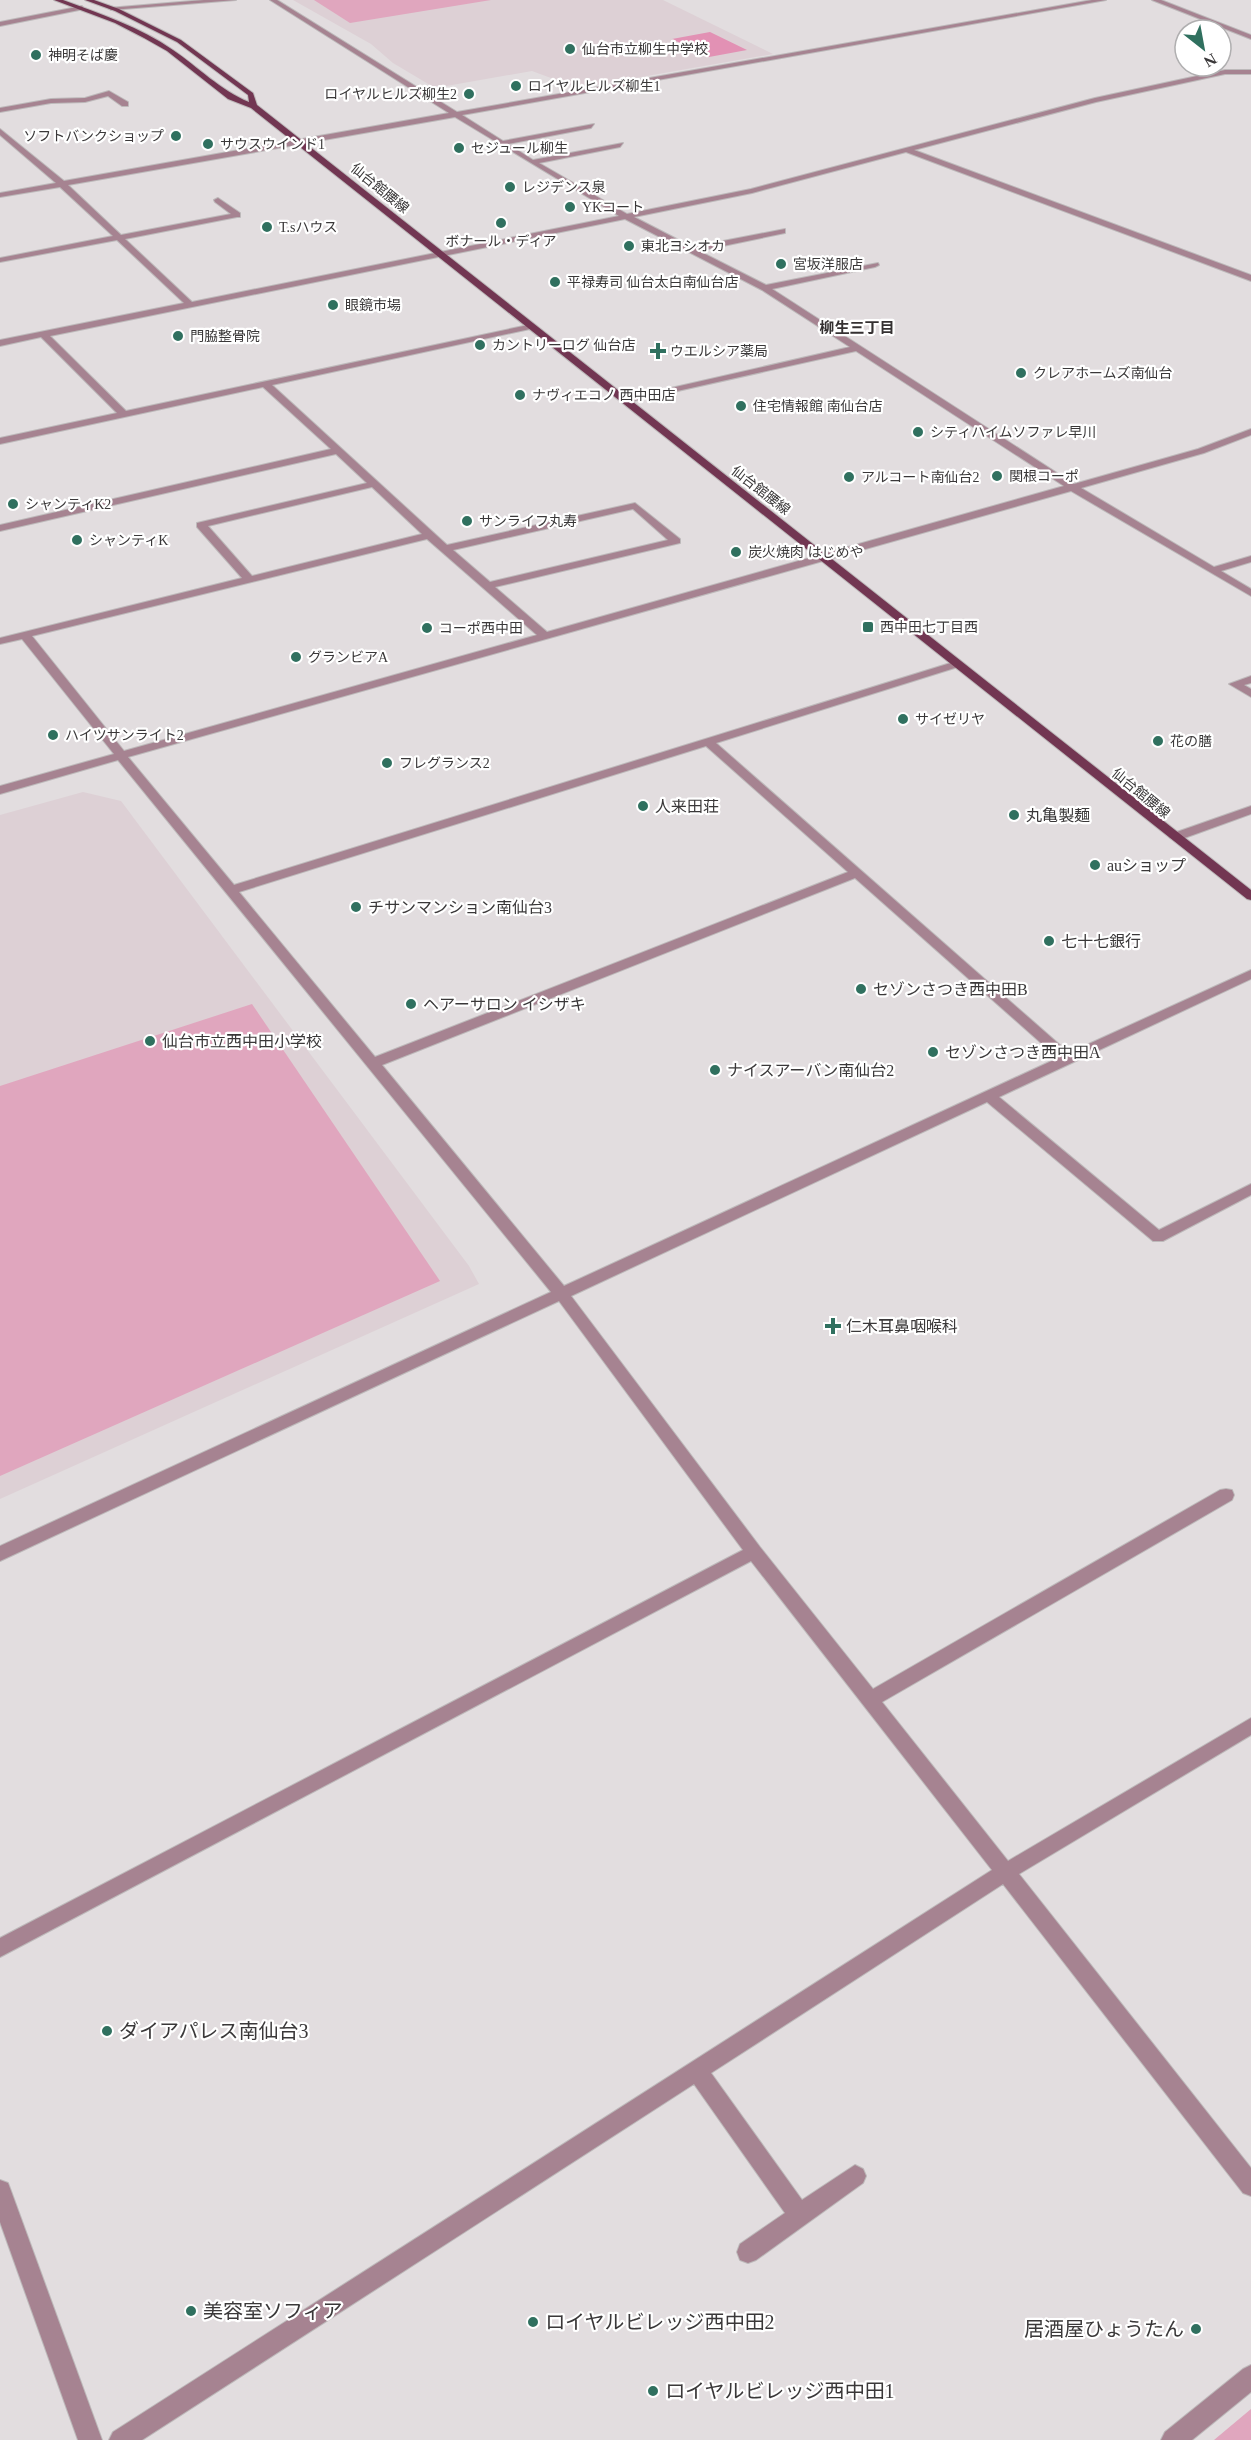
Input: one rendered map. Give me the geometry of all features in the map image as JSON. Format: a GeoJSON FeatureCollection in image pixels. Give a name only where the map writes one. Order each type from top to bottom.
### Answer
{"type":"FeatureCollection","features":[{"type":"Feature","properties":{"kind":"main road","name":"仙台館腰線"},"geometry":{"type":"LineString","coordinates":[[57,0],[82,8],[146,37],[169,50],[231,97],[254,105],[1251,897]]}},
{"type":"Feature","properties":{"kind":"main road","name":"仙台館腰線"},"geometry":{"type":"LineString","coordinates":[[87,0],[111,8],[178,40],[252,94],[254,105]]}},
{"type":"Feature","properties":{"kind":"street"},"geometry":{"type":"LineString","coordinates":[[111,8],[233,0]]}},
{"type":"Feature","properties":{"kind":"street"},"geometry":{"type":"LineString","coordinates":[[273,0],[532,162],[627,217],[765,288],[1072,487],[1251,593]]}},
{"type":"Feature","properties":{"kind":"street"},"geometry":{"type":"LineString","coordinates":[[0,195],[1103,0]]}},
{"type":"Feature","properties":{"kind":"street"},"geometry":{"type":"LineString","coordinates":[[1155,0],[1251,37]]}},
{"type":"Feature","properties":{"kind":"street"},"geometry":{"type":"LineString","coordinates":[[0,24],[82,8]]}},
{"type":"Feature","properties":{"kind":"street"},"geometry":{"type":"LineString","coordinates":[[0,343],[752,191],[1095,100],[1226,72],[1251,72]]}},
{"type":"Feature","properties":{"kind":"street"},"geometry":{"type":"LineString","coordinates":[[0,110],[51,101],[85,99],[109,93],[125,105]]}},
{"type":"Feature","properties":{"kind":"street"},"geometry":{"type":"LineString","coordinates":[[502,142],[591,126]]}},
{"type":"Feature","properties":{"kind":"street"},"geometry":{"type":"LineString","coordinates":[[0,131],[63,184],[190,304]]}},
{"type":"Feature","properties":{"kind":"street"},"geometry":{"type":"LineString","coordinates":[[532,162],[620,146]]}},
{"type":"Feature","properties":{"kind":"street"},"geometry":{"type":"LineString","coordinates":[[909,150],[1251,278]]}},
{"type":"Feature","properties":{"kind":"street"},"geometry":{"type":"LineString","coordinates":[[0,260],[237,215],[218,200]]}},
{"type":"Feature","properties":{"kind":"street"},"geometry":{"type":"LineString","coordinates":[[691,250],[782,231]]}},
{"type":"Feature","properties":{"kind":"street"},"geometry":{"type":"LineString","coordinates":[[765,288],[875,265]]}},
{"type":"Feature","properties":{"kind":"street"},"geometry":{"type":"LineString","coordinates":[[0,441],[530,326]]}},
{"type":"Feature","properties":{"kind":"street"},"geometry":{"type":"LineString","coordinates":[[43,334],[124,414]]}},
{"type":"Feature","properties":{"kind":"street"},"geometry":{"type":"LineString","coordinates":[[627,400],[856,348]]}},
{"type":"Feature","properties":{"kind":"street"},"geometry":{"type":"LineString","coordinates":[[266,384],[429,535],[545,636]]}},
{"type":"Feature","properties":{"kind":"street"},"geometry":{"type":"LineString","coordinates":[[0,790],[1201,451],[1251,432]]}},
{"type":"Feature","properties":{"kind":"street"},"geometry":{"type":"LineString","coordinates":[[0,528],[338,451]]}},
{"type":"Feature","properties":{"kind":"street"},"geometry":{"type":"LineString","coordinates":[[250,579],[201,525],[373,484]]}},
{"type":"Feature","properties":{"kind":"street"},"geometry":{"type":"LineString","coordinates":[[445,549],[635,506],[676,541],[488,586]]}},
{"type":"Feature","properties":{"kind":"street"},"geometry":{"type":"LineString","coordinates":[[0,641],[429,535]]}},
{"type":"Feature","properties":{"kind":"street"},"geometry":{"type":"LineString","coordinates":[[1214,570],[1251,559]]}},
{"type":"Feature","properties":{"kind":"street"},"geometry":{"type":"LineString","coordinates":[[25,635],[121,756],[560,1292],[754,1552],[1251,2185]]}},
{"type":"Feature","properties":{"kind":"street"},"geometry":{"type":"LineString","coordinates":[[231,890],[957,664]]}},
{"type":"Feature","properties":{"kind":"street"},"geometry":{"type":"LineString","coordinates":[[1251,679],[1235,684],[1251,694]]}},
{"type":"Feature","properties":{"kind":"street"},"geometry":{"type":"LineString","coordinates":[[707,741],[1068,1059]]}},
{"type":"Feature","properties":{"kind":"street"},"geometry":{"type":"LineString","coordinates":[[1175,837],[1251,810]]}},
{"type":"Feature","properties":{"kind":"street"},"geometry":{"type":"LineString","coordinates":[[374,1063],[856,873]]}},
{"type":"Feature","properties":{"kind":"street"},"geometry":{"type":"LineString","coordinates":[[0,1554],[560,1292],[1251,974]]}},
{"type":"Feature","properties":{"kind":"street"},"geometry":{"type":"LineString","coordinates":[[988,1095],[1158,1237],[1251,1189]]}},
{"type":"Feature","properties":{"kind":"street"},"geometry":{"type":"LineString","coordinates":[[870,1700],[1226,1495]]}},
{"type":"Feature","properties":{"kind":"street"},"geometry":{"type":"LineString","coordinates":[[0,1948],[754,1552]]}},
{"type":"Feature","properties":{"kind":"street"},"geometry":{"type":"LineString","coordinates":[[121,2440],[1004,1873],[1251,1726]]}},
{"type":"Feature","properties":{"kind":"street"},"geometry":{"type":"LineString","coordinates":[[697,2071],[800,2216]]}},
{"type":"Feature","properties":{"kind":"street"},"geometry":{"type":"LineString","coordinates":[[748,2252],[855,2176]]}},
{"type":"Feature","properties":{"kind":"street"},"geometry":{"type":"LineString","coordinates":[[0,2191],[90,2440]]}},
{"type":"Feature","properties":{"kind":"street"},"geometry":{"type":"LineString","coordinates":[[1173,2440],[1251,2377]]}},
{"type":"Feature","properties":{"kind":"shaded area","name":"仙台市立柳生中学校"},"geometry":{"type":"Polygon","coordinates":[[[293,0],[663,0],[773,54],[578,88],[532,71],[435,88],[393,63],[371,44],[293,0]]]}},
{"type":"Feature","properties":{"kind":"shaded area"},"geometry":{"type":"Polygon","coordinates":[[[314,0],[491,0],[350,23],[314,0]]]}},
{"type":"Feature","properties":{"kind":"shaded area"},"geometry":{"type":"Polygon","coordinates":[[[710,32],[747,50],[709,57],[672,39],[710,32]]]}},
{"type":"Feature","properties":{"kind":"shaded area","name":"仙台市立西中田小学校"},"geometry":{"type":"Polygon","coordinates":[[[83,792],[121,801],[469,1266],[479,1284],[0,1499],[0,815],[83,792]]]}},
{"type":"Feature","properties":{"kind":"shaded area","name":"仙台市立西中田小学校"},"geometry":{"type":"Polygon","coordinates":[[[252,1004],[440,1281],[0,1476],[0,1086],[252,1004]]]}},
{"type":"Feature","properties":{"kind":"shaded area"},"geometry":{"type":"Polygon","coordinates":[[[1251,2409],[1251,2440],[1214,2440],[1251,2409]]]}},
{"type":"Feature","properties":{"kind":"place","name":"仙台市立柳生中学校"},"geometry":{"type":"Point","coordinates":[570,49]}},
{"type":"Feature","properties":{"kind":"place","name":"神明そば慶"},"geometry":{"type":"Point","coordinates":[36,55]}},
{"type":"Feature","properties":{"kind":"place","name":"ロイヤルヒルズ柳生1"},"geometry":{"type":"Point","coordinates":[516,86]}},
{"type":"Feature","properties":{"kind":"place","name":"ロイヤルヒルズ柳生2"},"geometry":{"type":"Point","coordinates":[469,94]}},
{"type":"Feature","properties":{"kind":"place","name":"ソフトバンクショップ"},"geometry":{"type":"Point","coordinates":[176,136]}},
{"type":"Feature","properties":{"kind":"place","name":"サウスウインド1"},"geometry":{"type":"Point","coordinates":[208,144]}},
{"type":"Feature","properties":{"kind":"place","name":"セジュール柳生"},"geometry":{"type":"Point","coordinates":[459,148]}},
{"type":"Feature","properties":{"kind":"place","name":"レジデンス泉"},"geometry":{"type":"Point","coordinates":[510,187]}},
{"type":"Feature","properties":{"kind":"place","name":"YKコート"},"geometry":{"type":"Point","coordinates":[570,207]}},
{"type":"Feature","properties":{"kind":"place","name":"ボナール・ディア"},"geometry":{"type":"Point","coordinates":[501,223]}},
{"type":"Feature","properties":{"kind":"place","name":"T.sハウス"},"geometry":{"type":"Point","coordinates":[267,227]}},
{"type":"Feature","properties":{"kind":"place","name":"東北ヨシオカ"},"geometry":{"type":"Point","coordinates":[629,246]}},
{"type":"Feature","properties":{"kind":"place","name":"宮坂洋服店"},"geometry":{"type":"Point","coordinates":[781,264]}},
{"type":"Feature","properties":{"kind":"place","name":"平禄寿司 仙台太白南仙台店"},"geometry":{"type":"Point","coordinates":[555,282]}},
{"type":"Feature","properties":{"kind":"place","name":"眼鏡市場"},"geometry":{"type":"Point","coordinates":[333,305]}},
{"type":"Feature","properties":{"kind":"place","name":"門脇整骨院"},"geometry":{"type":"Point","coordinates":[178,336]}},
{"type":"Feature","properties":{"kind":"place","name":"カントリーログ 仙台店"},"geometry":{"type":"Point","coordinates":[480,345]}},
{"type":"Feature","properties":{"kind":"place","name":"ウエルシア薬局"},"geometry":{"type":"Point","coordinates":[658,351]}},
{"type":"Feature","properties":{"kind":"place","name":"クレアホームズ南仙台"},"geometry":{"type":"Point","coordinates":[1021,373]}},
{"type":"Feature","properties":{"kind":"place","name":"ナヴィエコノ 西中田店"},"geometry":{"type":"Point","coordinates":[520,395]}},
{"type":"Feature","properties":{"kind":"place","name":"住宅情報館 南仙台店"},"geometry":{"type":"Point","coordinates":[741,406]}},
{"type":"Feature","properties":{"kind":"place","name":"シティハイムソファレ早川"},"geometry":{"type":"Point","coordinates":[918,432]}},
{"type":"Feature","properties":{"kind":"place","name":"関根コーポ"},"geometry":{"type":"Point","coordinates":[997,476]}},
{"type":"Feature","properties":{"kind":"place","name":"アルコート南仙台2"},"geometry":{"type":"Point","coordinates":[849,477]}},
{"type":"Feature","properties":{"kind":"place","name":"シャンティK2"},"geometry":{"type":"Point","coordinates":[13,504]}},
{"type":"Feature","properties":{"kind":"place","name":"サンライフ丸寿"},"geometry":{"type":"Point","coordinates":[467,521]}},
{"type":"Feature","properties":{"kind":"place","name":"シャンティK"},"geometry":{"type":"Point","coordinates":[77,540]}},
{"type":"Feature","properties":{"kind":"place","name":"炭火焼肉 はじめや"},"geometry":{"type":"Point","coordinates":[736,552]}},
{"type":"Feature","properties":{"kind":"place","name":"西中田七丁目西"},"geometry":{"type":"Point","coordinates":[868,627]}},
{"type":"Feature","properties":{"kind":"place","name":"コーポ西中田"},"geometry":{"type":"Point","coordinates":[427,628]}},
{"type":"Feature","properties":{"kind":"place","name":"グランビアA"},"geometry":{"type":"Point","coordinates":[296,657]}},
{"type":"Feature","properties":{"kind":"place","name":"サイゼリヤ"},"geometry":{"type":"Point","coordinates":[903,719]}},
{"type":"Feature","properties":{"kind":"place","name":"ハイツサンライト2"},"geometry":{"type":"Point","coordinates":[53,735]}},
{"type":"Feature","properties":{"kind":"place","name":"花の膳"},"geometry":{"type":"Point","coordinates":[1158,741]}},
{"type":"Feature","properties":{"kind":"place","name":"フレグランス2"},"geometry":{"type":"Point","coordinates":[387,763]}},
{"type":"Feature","properties":{"kind":"place","name":"人来田荘"},"geometry":{"type":"Point","coordinates":[643,806]}},
{"type":"Feature","properties":{"kind":"place","name":"丸亀製麺"},"geometry":{"type":"Point","coordinates":[1014,815]}},
{"type":"Feature","properties":{"kind":"place","name":"auショップ"},"geometry":{"type":"Point","coordinates":[1095,865]}},
{"type":"Feature","properties":{"kind":"place","name":"チサンマンション南仙台3"},"geometry":{"type":"Point","coordinates":[356,907]}},
{"type":"Feature","properties":{"kind":"place","name":"七十七銀行"},"geometry":{"type":"Point","coordinates":[1049,941]}},
{"type":"Feature","properties":{"kind":"place","name":"セゾンさつき西中田B"},"geometry":{"type":"Point","coordinates":[861,989]}},
{"type":"Feature","properties":{"kind":"place","name":"ヘアーサロン イシザキ"},"geometry":{"type":"Point","coordinates":[411,1004]}},
{"type":"Feature","properties":{"kind":"place","name":"仙台市立西中田小学校"},"geometry":{"type":"Point","coordinates":[150,1041]}},
{"type":"Feature","properties":{"kind":"place","name":"セゾンさつき西中田A"},"geometry":{"type":"Point","coordinates":[933,1052]}},
{"type":"Feature","properties":{"kind":"place","name":"ナイスアーバン南仙台2"},"geometry":{"type":"Point","coordinates":[715,1070]}},
{"type":"Feature","properties":{"kind":"place","name":"仁木耳鼻咽喉科"},"geometry":{"type":"Point","coordinates":[833,1326]}},
{"type":"Feature","properties":{"kind":"place","name":"ダイアパレス南仙台3"},"geometry":{"type":"Point","coordinates":[107,2031]}},
{"type":"Feature","properties":{"kind":"place","name":"美容室ソフィア"},"geometry":{"type":"Point","coordinates":[191,2311]}},
{"type":"Feature","properties":{"kind":"place","name":"ロイヤルビレッジ西中田2"},"geometry":{"type":"Point","coordinates":[533,2322]}},
{"type":"Feature","properties":{"kind":"place","name":"居酒屋ひょうたん"},"geometry":{"type":"Point","coordinates":[1196,2329]}},
{"type":"Feature","properties":{"kind":"place","name":"ロイヤルビレッジ西中田1"},"geometry":{"type":"Point","coordinates":[653,2391]}},
{"type":"Feature","properties":{"kind":"district","name":"柳生三丁目"},"geometry":{"type":"Point","coordinates":[857,328]}}]}
